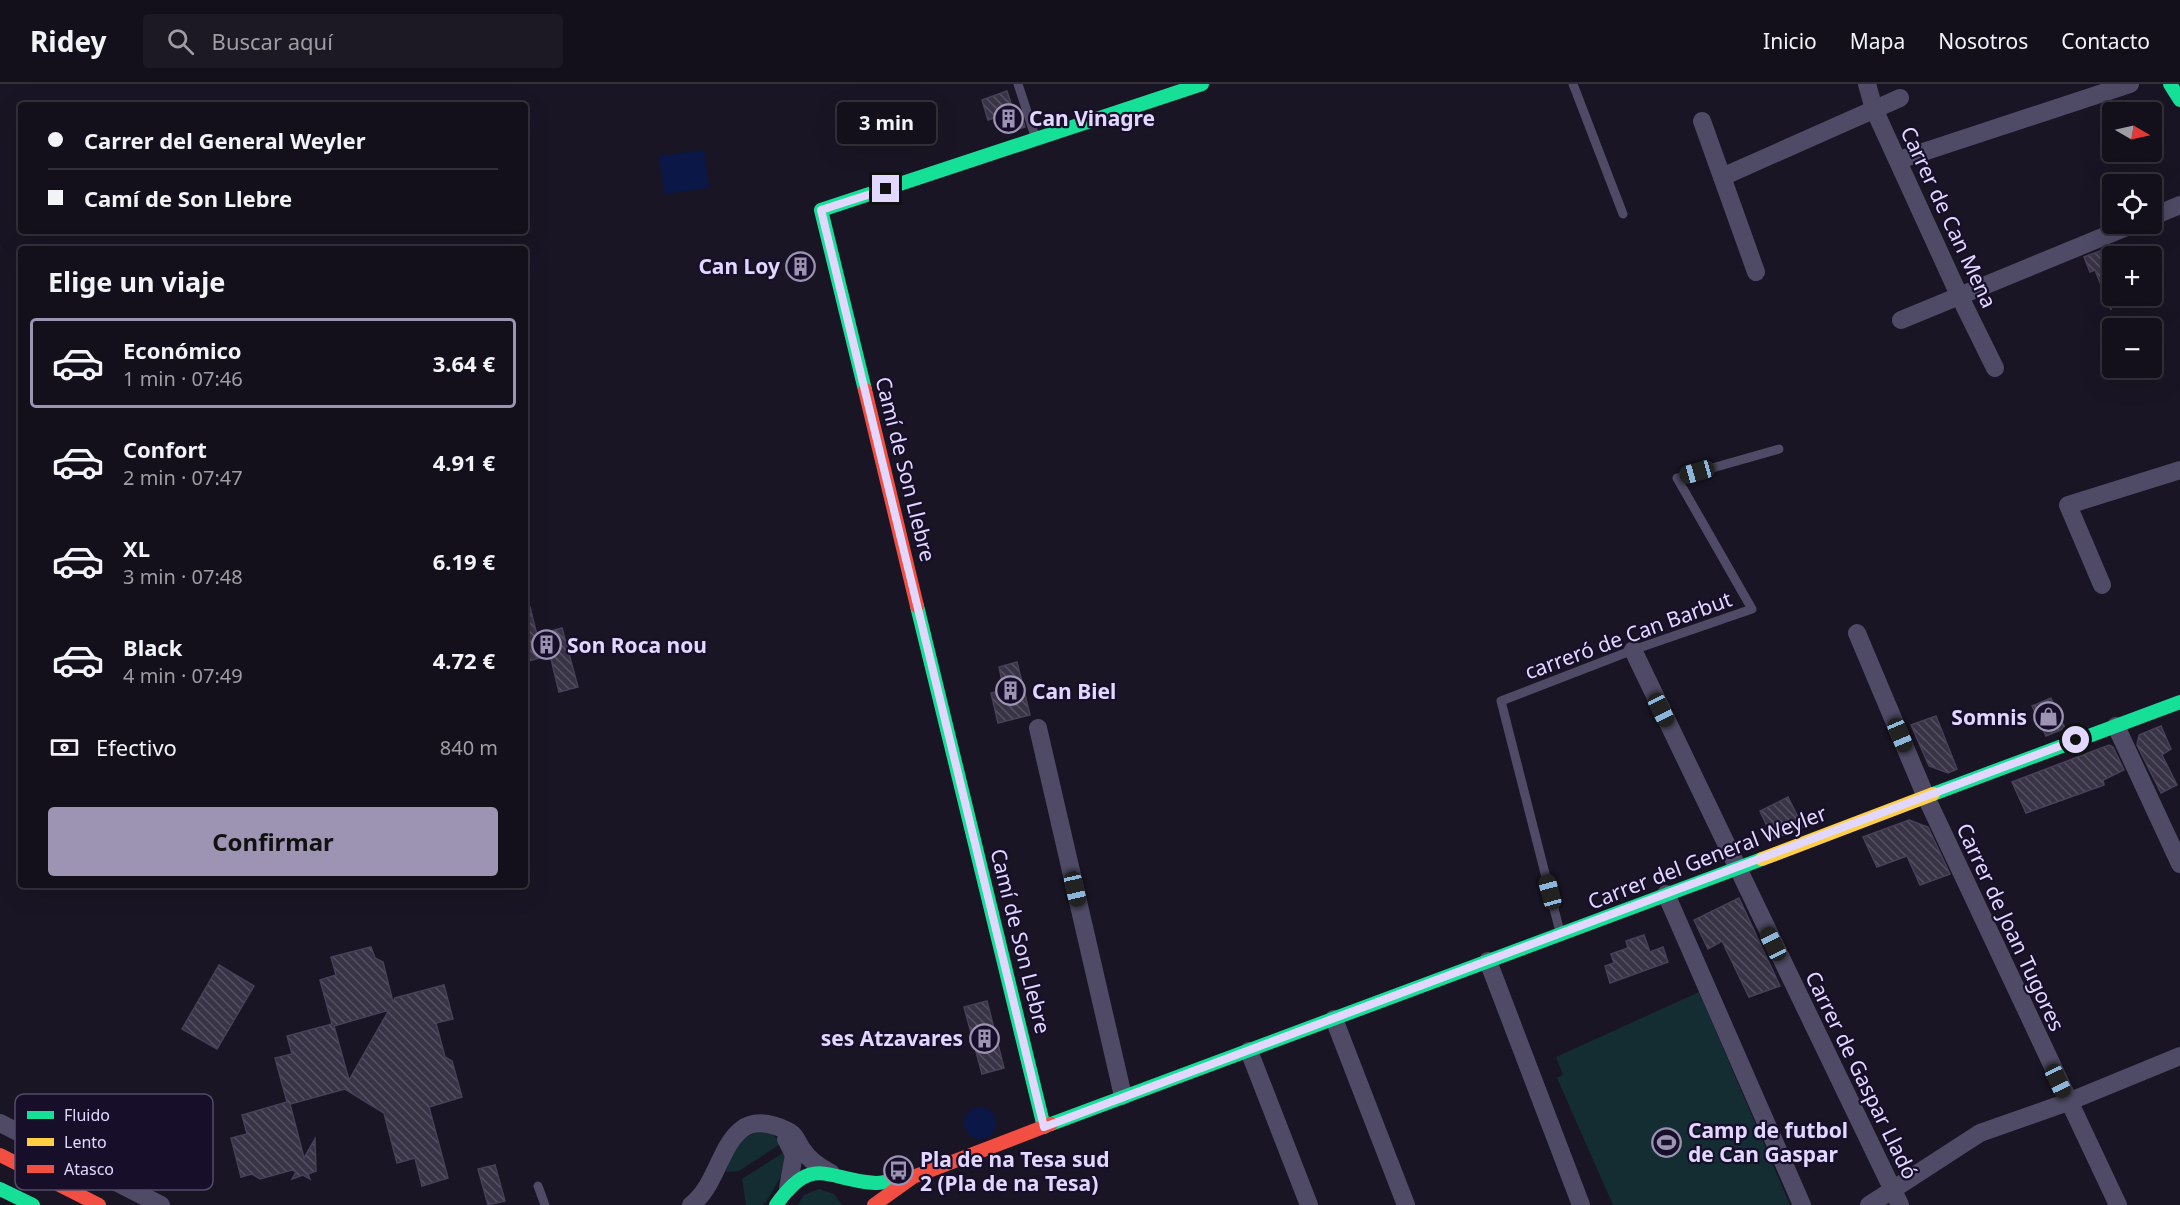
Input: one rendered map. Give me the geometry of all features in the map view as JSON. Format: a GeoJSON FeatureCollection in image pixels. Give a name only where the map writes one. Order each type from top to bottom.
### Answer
{"type":"FeatureCollection","features":[{"type":"Feature","properties":{"kind":"main road","name":"Camí de Son Llebre"},"geometry":{"type":"LineString","coordinates":[[1044,1127],[821,210],[1036,139],[1173,88],[1202,84]]}},
{"type":"Feature","properties":{"kind":"main road"},"geometry":{"type":"LineString","coordinates":[[2170,84],[2180,100]]}},
{"type":"Feature","properties":{"kind":"main road","name":"Carrer del General Weyler"},"geometry":{"type":"LineString","coordinates":[[913,1177],[1123,1096],[1249,1051],[2180,702]]}},
{"type":"Feature","properties":{"kind":"main road"},"geometry":{"type":"LineString","coordinates":[[0,1155],[15,1163]]}},
{"type":"Feature","properties":{"kind":"main road"},"geometry":{"type":"LineString","coordinates":[[782,1199],[807,1174],[833,1174],[870,1182],[913,1177]]}},
{"type":"Feature","properties":{"kind":"main road"},"geometry":{"type":"LineString","coordinates":[[833,1174],[845,1180],[863,1202],[913,1177]]}},
{"type":"Feature","properties":{"kind":"main road"},"geometry":{"type":"LineString","coordinates":[[0,1189],[33,1205]]}},
{"type":"Feature","properties":{"kind":"main road"},"geometry":{"type":"LineString","coordinates":[[69,1190],[99,1205]]}},
{"type":"Feature","properties":{"kind":"street","name":"Carrer de Can Mena"},"geometry":{"type":"LineString","coordinates":[[1867,84],[1874,109],[1995,368]]}},
{"type":"Feature","properties":{"kind":"street"},"geometry":{"type":"LineString","coordinates":[[1899,160],[2130,84]]}},
{"type":"Feature","properties":{"kind":"street"},"geometry":{"type":"LineString","coordinates":[[1722,177],[1900,98]]}},
{"type":"Feature","properties":{"kind":"street"},"geometry":{"type":"LineString","coordinates":[[1701,121],[1756,272]]}},
{"type":"Feature","properties":{"kind":"street"},"geometry":{"type":"LineString","coordinates":[[2162,212],[2180,205]]}},
{"type":"Feature","properties":{"kind":"street"},"geometry":{"type":"LineString","coordinates":[[1901,320],[2109,234]]}},
{"type":"Feature","properties":{"kind":"street"},"geometry":{"type":"LineString","coordinates":[[2102,585],[2068,505],[2180,470]]}},
{"type":"Feature","properties":{"kind":"street","name":"Carrer de Joan Tugores"},"geometry":{"type":"LineString","coordinates":[[1857,633],[1926,797],[2118,1205]]}},
{"type":"Feature","properties":{"kind":"street","name":"Carrer de Gaspar Lladó"},"geometry":{"type":"LineString","coordinates":[[1633,650],[1900,1205]]}},
{"type":"Feature","properties":{"kind":"street"},"geometry":{"type":"LineString","coordinates":[[2116,726],[2178,854]]}},
{"type":"Feature","properties":{"kind":"street"},"geometry":{"type":"LineString","coordinates":[[1038,728],[1123,1096]]}},
{"type":"Feature","properties":{"kind":"street"},"geometry":{"type":"LineString","coordinates":[[1666,894],[1802,1205]]}},
{"type":"Feature","properties":{"kind":"street"},"geometry":{"type":"LineString","coordinates":[[1488,961],[1581,1205]]}},
{"type":"Feature","properties":{"kind":"street"},"geometry":{"type":"LineString","coordinates":[[1334,1019],[1406,1205]]}},
{"type":"Feature","properties":{"kind":"street"},"geometry":{"type":"LineString","coordinates":[[1249,1051],[1309,1205]]}},
{"type":"Feature","properties":{"kind":"street"},"geometry":{"type":"LineString","coordinates":[[1869,1205],[1980,1133],[2180,1056]]}},
{"type":"Feature","properties":{"kind":"street"},"geometry":{"type":"LineString","coordinates":[[0,1124],[15,1132]]}},
{"type":"Feature","properties":{"kind":"street"},"geometry":{"type":"LineString","coordinates":[[692,1205],[705,1193],[726,1145],[738,1132],[755,1125],[790,1132],[811,1160],[833,1174]]}},
{"type":"Feature","properties":{"kind":"street"},"geometry":{"type":"LineString","coordinates":[[777,1128],[790,1144],[794,1155],[782,1199]]}},
{"type":"Feature","properties":{"kind":"street"},"geometry":{"type":"LineString","coordinates":[[131,1190],[161,1205]]}},
{"type":"Feature","properties":{"kind":"lane"},"geometry":{"type":"LineString","coordinates":[[1018,84],[1036,139]]}},
{"type":"Feature","properties":{"kind":"lane"},"geometry":{"type":"LineString","coordinates":[[1573,84],[1623,214]]}},
{"type":"Feature","properties":{"kind":"lane","name":"carreró de Can Barbut"},"geometry":{"type":"LineString","coordinates":[[1561,934],[1501,701],[1633,650],[1752,609],[1677,478],[1779,449]]}},
{"type":"Feature","properties":{"kind":"lane"},"geometry":{"type":"LineString","coordinates":[[538,1186],[545,1205]]}},
{"type":"Feature","properties":{"kind":"green space","name":"Camp de futbol de Can Gaspar"},"geometry":{"type":"Polygon","coordinates":[[[1699,992],[1790,1205],[1613,1205],[1557,1078],[1563,1075],[1556,1057],[1699,992]]]}},
{"type":"Feature","properties":{"kind":"green space"},"geometry":{"type":"Polygon","coordinates":[[[759,1132],[771,1133],[782,1143],[739,1171],[726,1172],[736,1146],[745,1138],[759,1132]]]}},
{"type":"Feature","properties":{"kind":"green space"},"geometry":{"type":"Polygon","coordinates":[[[786,1151],[783,1173],[766,1202],[762,1205],[746,1205],[742,1179],[786,1151]]]}},
{"type":"Feature","properties":{"kind":"green space"},"geometry":{"type":"Polygon","coordinates":[[[819,1189],[834,1194],[842,1205],[798,1205],[804,1195],[819,1189]]]}},
{"type":"Feature","properties":{"kind":"shaded area"},"geometry":{"type":"Polygon","coordinates":[[[704,150],[709,188],[664,194],[659,156],[704,150]]]}},
{"type":"Feature","properties":{"kind":"shaded area"},"geometry":{"type":"Polygon","coordinates":[[[980,1107],[991,1112],[996,1123],[991,1134],[980,1139],[969,1134],[964,1123],[969,1112],[980,1107]]]}},
{"type":"Feature","properties":{"kind":"building","name":"Can Vinagre"},"geometry":{"type":"Polygon","coordinates":[[[1007,91],[1018,125],[1024,123],[1025,127],[1005,133],[1000,116],[988,120],[982,100],[1007,91]]]}},
{"type":"Feature","properties":{"kind":"building"},"geometry":{"type":"Polygon","coordinates":[[[2102,250],[2102,288],[2095,270],[2090,272],[2084,257],[2102,250]]]}},
{"type":"Feature","properties":{"kind":"building","name":"Son Roca nou"},"geometry":{"type":"Polygon","coordinates":[[[528,607],[530,607],[537,635],[562,628],[578,687],[559,692],[550,655],[528,661],[528,607]]]}},
{"type":"Feature","properties":{"kind":"building","name":"Can Biel"},"geometry":{"type":"Polygon","coordinates":[[[1017,662],[1030,715],[998,723],[991,693],[1004,690],[999,667],[1017,662]]]}},
{"type":"Feature","properties":{"kind":"building","name":"Somnis"},"geometry":{"type":"Polygon","coordinates":[[[2051,698],[2065,728],[2046,736],[2032,706],[2051,698]]]}},
{"type":"Feature","properties":{"kind":"building"},"geometry":{"type":"Polygon","coordinates":[[[1936,716],[1957,769],[1948,773],[1929,766],[1911,725],[1936,716]]]}},
{"type":"Feature","properties":{"kind":"building"},"geometry":{"type":"Polygon","coordinates":[[[2161,726],[2171,749],[2162,755],[2177,785],[2161,793],[2137,745],[2139,735],[2161,726]]]}},
{"type":"Feature","properties":{"kind":"building"},"geometry":{"type":"Polygon","coordinates":[[[2109,745],[2113,747],[2124,770],[2103,780],[2104,785],[2026,813],[2012,782],[2109,745]]]}},
{"type":"Feature","properties":{"kind":"building"},"geometry":{"type":"Polygon","coordinates":[[[1788,797],[1803,827],[1773,839],[1760,811],[1788,797]]]}},
{"type":"Feature","properties":{"kind":"building"},"geometry":{"type":"Polygon","coordinates":[[[1909,820],[1928,827],[1950,874],[1920,885],[1907,856],[1877,867],[1863,837],[1909,820]]]}},
{"type":"Feature","properties":{"kind":"building"},"geometry":{"type":"Polygon","coordinates":[[[1739,898],[1780,986],[1749,997],[1722,941],[1708,949],[1694,920],[1739,898]]]}},
{"type":"Feature","properties":{"kind":"building"},"geometry":{"type":"Polygon","coordinates":[[[1644,935],[1650,952],[1663,947],[1668,962],[1610,983],[1605,966],[1614,963],[1611,954],[1628,948],[1626,941],[1644,935]]]}},
{"type":"Feature","properties":{"kind":"building"},"geometry":{"type":"Polygon","coordinates":[[[371,947],[375,958],[383,962],[393,1002],[395,998],[444,985],[453,1019],[436,1023],[445,1057],[452,1061],[462,1097],[429,1107],[448,1178],[422,1186],[415,1158],[397,1163],[384,1113],[345,1089],[290,1104],[304,1158],[315,1139],[316,1171],[308,1174],[310,1179],[303,1175],[292,1179],[296,1172],[292,1170],[260,1179],[252,1174],[241,1177],[231,1138],[247,1134],[242,1115],[287,1102],[275,1058],[292,1054],[287,1036],[332,1024],[320,980],[336,975],[331,957],[371,947]],[[389,1010],[334,1026],[349,1080],[389,1010]]]}},
{"type":"Feature","properties":{"kind":"building"},"geometry":{"type":"Polygon","coordinates":[[[219,965],[254,986],[217,1049],[182,1029],[219,965]]]}},
{"type":"Feature","properties":{"kind":"building","name":"ses Atzavares"},"geometry":{"type":"Polygon","coordinates":[[[987,1001],[1004,1068],[982,1074],[964,1007],[987,1001]]]}},
{"type":"Feature","properties":{"kind":"building"},"geometry":{"type":"Polygon","coordinates":[[[495,1165],[505,1201],[488,1205],[478,1169],[495,1165]]]}},
{"type":"Feature","properties":{"kind":"traffic: fast"},"geometry":{"type":"LineString","coordinates":[[865,390],[821,210],[1202,84]]}},
{"type":"Feature","properties":{"kind":"traffic: fast"},"geometry":{"type":"LineString","coordinates":[[2170,84],[2180,100]]}},
{"type":"Feature","properties":{"kind":"traffic: fast"},"geometry":{"type":"LineString","coordinates":[[917,606],[1044,1127]]}},
{"type":"Feature","properties":{"kind":"traffic: fast"},"geometry":{"type":"LineString","coordinates":[[1933,794],[2180,702]]}},
{"type":"Feature","properties":{"kind":"traffic: fast"},"geometry":{"type":"LineString","coordinates":[[1051,1124],[1762,859]]}},
{"type":"Feature","properties":{"kind":"traffic: fast"},"geometry":{"type":"LineString","coordinates":[[776,1205],[800,1179],[811,1174],[821,1173],[876,1183],[904,1178]]}},
{"type":"Feature","properties":{"kind":"traffic: fast"},"geometry":{"type":"LineString","coordinates":[[0,1189],[33,1205]]}},
{"type":"Feature","properties":{"kind":"traffic: slow"},"geometry":{"type":"LineString","coordinates":[[1762,859],[1933,794]]}},
{"type":"Feature","properties":{"kind":"traffic: jam"},"geometry":{"type":"LineString","coordinates":[[865,390],[917,606]]}},
{"type":"Feature","properties":{"kind":"traffic: jam"},"geometry":{"type":"LineString","coordinates":[[874,1205],[913,1177],[1051,1124]]}},
{"type":"Feature","properties":{"kind":"traffic: jam"},"geometry":{"type":"LineString","coordinates":[[0,1155],[15,1163]]}},
{"type":"Feature","properties":{"kind":"traffic: jam"},"geometry":{"type":"LineString","coordinates":[[69,1190],[99,1205]]}},
{"type":"Feature","properties":{"kind":"place","name":"Can Vinagre"},"geometry":{"type":"Point","coordinates":[1008,118]}},
{"type":"Feature","properties":{"kind":"place","name":"Can Loy"},"geometry":{"type":"Point","coordinates":[801,266]}},
{"type":"Feature","properties":{"kind":"place","name":"Son Roca nou"},"geometry":{"type":"Point","coordinates":[546,645]}},
{"type":"Feature","properties":{"kind":"place","name":"Can Biel"},"geometry":{"type":"Point","coordinates":[1011,691]}},
{"type":"Feature","properties":{"kind":"place","name":"Somnis"},"geometry":{"type":"Point","coordinates":[2048,717]}},
{"type":"Feature","properties":{"kind":"place","name":"ses Atzavares"},"geometry":{"type":"Point","coordinates":[984,1038]}},
{"type":"Feature","properties":{"kind":"place","name":"Camp de futbol de Can Gaspar"},"geometry":{"type":"Point","coordinates":[1667,1142]}},
{"type":"Feature","properties":{"kind":"place","name":"Pla de na Tesa sud 2 (Pla de na Tesa)"},"geometry":{"type":"Point","coordinates":[899,1171]}},
{"type":"Feature","properties":{"kind":"route"},"geometry":{"type":"LineString","coordinates":[[886,189],[821,210],[1044,1127],[2076,740]]}}]}
